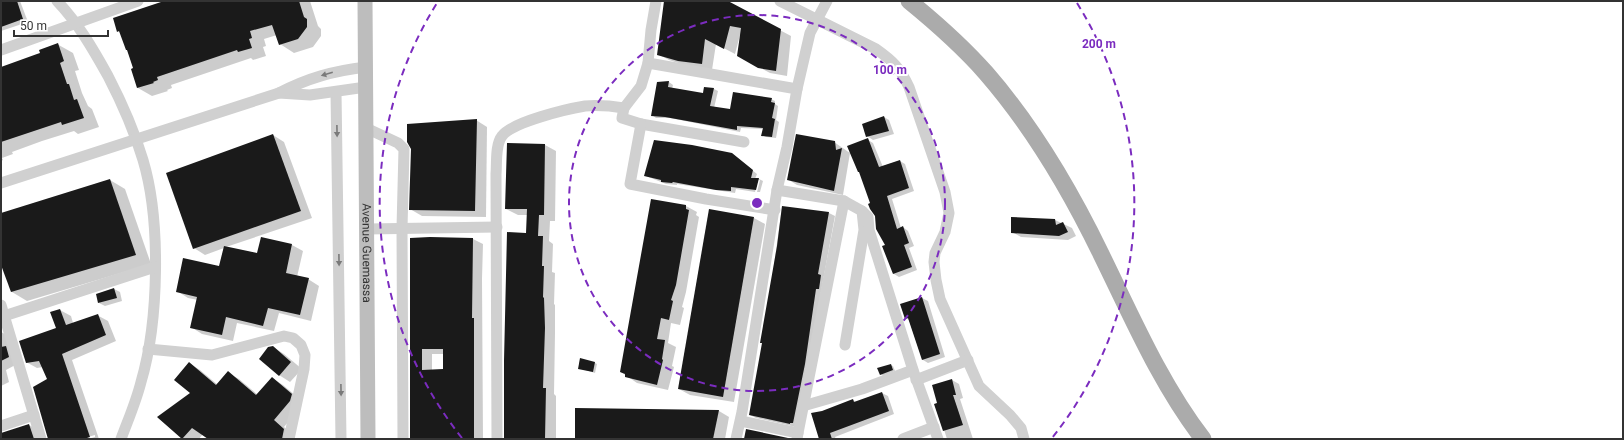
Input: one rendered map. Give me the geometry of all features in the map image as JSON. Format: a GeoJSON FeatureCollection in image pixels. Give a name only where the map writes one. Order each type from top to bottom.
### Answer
{"type":"FeatureCollection","features":[{"type":"Feature","properties":{"kind":"main road","name":"Avenue Guemassa"},"geometry":{"type":"LineString","coordinates":[[365,1],[368,439]]}},
{"type":"Feature","properties":{"kind":"main road"},"geometry":{"type":"LineString","coordinates":[[909,1],[962,48],[986,73],[1021,116],[1076,206],[1162,377],[1188,419],[1203,439]]}},
{"type":"Feature","properties":{"kind":"street"},"geometry":{"type":"LineString","coordinates":[[57,1],[76,23],[118,94],[136,139],[150,188],[155,267],[153,319],[142,381],[125,437]]}},
{"type":"Feature","properties":{"kind":"street"},"geometry":{"type":"LineString","coordinates":[[1,50],[138,1]]}},
{"type":"Feature","properties":{"kind":"street"},"geometry":{"type":"LineString","coordinates":[[656,1],[648,62],[641,86],[624,108],[622,118],[641,124],[744,142]]}},
{"type":"Feature","properties":{"kind":"street"},"geometry":{"type":"LineString","coordinates":[[780,1],[876,49],[890,59],[901,71],[909,87],[946,192],[949,213],[945,232],[935,253],[934,262],[940,299],[979,386],[1021,428],[1024,439]]}},
{"type":"Feature","properties":{"kind":"street"},"geometry":{"type":"LineString","coordinates":[[736,439],[741,421],[777,190],[787,147],[797,89],[810,34],[827,1]]}},
{"type":"Feature","properties":{"kind":"street"},"geometry":{"type":"LineString","coordinates":[[648,62],[797,89]]}},
{"type":"Feature","properties":{"kind":"street"},"geometry":{"type":"LineString","coordinates":[[1,183],[279,93],[308,79],[336,71],[366,67]]}},
{"type":"Feature","properties":{"kind":"street"},"geometry":{"type":"LineString","coordinates":[[279,93],[310,95],[366,87]]}},
{"type":"Feature","properties":{"kind":"street"},"geometry":{"type":"LineString","coordinates":[[336,92],[341,439]]}},
{"type":"Feature","properties":{"kind":"street"},"geometry":{"type":"LineString","coordinates":[[497,439],[497,151],[501,136],[510,128],[560,112],[585,106],[608,105],[624,108]]}},
{"type":"Feature","properties":{"kind":"street"},"geometry":{"type":"LineString","coordinates":[[641,124],[630,184],[706,199],[775,210]]}},
{"type":"Feature","properties":{"kind":"street"},"geometry":{"type":"LineString","coordinates":[[366,128],[398,143],[404,149],[402,228],[403,439]]}},
{"type":"Feature","properties":{"kind":"street"},"geometry":{"type":"LineString","coordinates":[[777,190],[844,201],[862,211],[868,217],[869,230],[915,375],[938,439]]}},
{"type":"Feature","properties":{"kind":"street"},"geometry":{"type":"LineString","coordinates":[[741,421],[797,436],[844,201]]}},
{"type":"Feature","properties":{"kind":"street"},"geometry":{"type":"LineString","coordinates":[[846,345],[864,230],[862,211]]}},
{"type":"Feature","properties":{"kind":"street"},"geometry":{"type":"LineString","coordinates":[[366,229],[497,227]]}},
{"type":"Feature","properties":{"kind":"street"},"geometry":{"type":"LineString","coordinates":[[41,439],[2,313],[155,267]]}},
{"type":"Feature","properties":{"kind":"street"},"geometry":{"type":"LineString","coordinates":[[148,349],[212,355],[284,336],[293,338],[301,345],[305,355],[304,370],[289,439]]}},
{"type":"Feature","properties":{"kind":"street"},"geometry":{"type":"LineString","coordinates":[[803,406],[968,360]]}},
{"type":"Feature","properties":{"kind":"street"},"geometry":{"type":"LineString","coordinates":[[1,426],[34,415]]}},
{"type":"Feature","properties":{"kind":"street"},"geometry":{"type":"LineString","coordinates":[[903,439],[934,427]]}},
{"type":"Feature","properties":{"kind":"building"},"geometry":{"type":"Polygon","coordinates":[[[1,1],[17,1],[23,19],[1,27],[1,1]]]}},
{"type":"Feature","properties":{"kind":"building"},"geometry":{"type":"Polygon","coordinates":[[[164,1],[299,1],[304,17],[307,19],[307,27],[298,39],[279,45],[272,25],[250,31],[252,38],[249,39],[252,48],[238,52],[237,50],[157,77],[158,80],[153,82],[154,83],[137,88],[131,69],[133,68],[127,50],[119,31],[117,32],[113,18],[164,1]]]}},
{"type":"Feature","properties":{"kind":"building"},"geometry":{"type":"Polygon","coordinates":[[[664,1],[728,1],[781,29],[776,71],[758,68],[737,56],[741,28],[730,26],[724,49],[705,39],[702,64],[678,61],[657,55],[664,1]]]}},
{"type":"Feature","properties":{"kind":"building"},"geometry":{"type":"Polygon","coordinates":[[[58,43],[64,61],[60,63],[67,84],[69,84],[74,100],[77,99],[84,118],[62,125],[61,122],[1,142],[1,67],[40,53],[39,50],[58,43]]]}},
{"type":"Feature","properties":{"kind":"building"},"geometry":{"type":"Polygon","coordinates":[[[669,81],[668,87],[703,93],[704,87],[714,88],[710,106],[730,109],[733,92],[772,98],[771,102],[775,103],[772,118],[775,119],[772,137],[761,136],[763,128],[737,126],[737,130],[665,117],[651,116],[657,82],[669,81]]]}},
{"type":"Feature","properties":{"kind":"building"},"geometry":{"type":"Polygon","coordinates":[[[884,116],[889,131],[866,137],[862,124],[884,116]]]}},
{"type":"Feature","properties":{"kind":"building"},"geometry":{"type":"Polygon","coordinates":[[[477,119],[475,211],[409,210],[411,149],[407,142],[407,124],[477,119]]]}},
{"type":"Feature","properties":{"kind":"building"},"geometry":{"type":"Polygon","coordinates":[[[273,134],[301,211],[193,249],[166,173],[273,134]]]}},
{"type":"Feature","properties":{"kind":"building"},"geometry":{"type":"Polygon","coordinates":[[[796,134],[835,141],[836,150],[842,148],[834,191],[787,180],[796,134]]]}},
{"type":"Feature","properties":{"kind":"building"},"geometry":{"type":"Polygon","coordinates":[[[868,138],[879,167],[900,160],[909,188],[887,196],[897,229],[903,226],[909,243],[904,245],[912,267],[893,274],[882,246],[885,245],[876,229],[875,216],[868,204],[870,203],[859,172],[847,146],[868,138]]]}},
{"type":"Feature","properties":{"kind":"building"},"geometry":{"type":"Polygon","coordinates":[[[654,140],[692,145],[732,153],[753,170],[751,178],[759,178],[756,190],[731,187],[731,191],[716,190],[673,182],[661,182],[661,180],[644,176],[654,140]]]}},
{"type":"Feature","properties":{"kind":"building"},"geometry":{"type":"Polygon","coordinates":[[[507,143],[545,144],[544,215],[539,215],[538,236],[543,236],[542,266],[544,266],[543,297],[545,328],[543,388],[546,388],[545,439],[504,439],[507,232],[526,233],[527,209],[505,209],[507,143]]]}},
{"type":"Feature","properties":{"kind":"building"},"geometry":{"type":"Polygon","coordinates":[[[110,179],[136,255],[11,292],[1,265],[1,213],[110,179]]]}},
{"type":"Feature","properties":{"kind":"building"},"geometry":{"type":"Polygon","coordinates":[[[651,199],[686,205],[686,209],[689,210],[676,285],[671,300],[673,301],[669,320],[661,318],[657,339],[665,340],[663,360],[657,385],[625,377],[625,374],[620,372],[651,199]]]}},
{"type":"Feature","properties":{"kind":"building"},"geometry":{"type":"Polygon","coordinates":[[[782,206],[829,212],[818,274],[821,275],[819,289],[816,289],[805,364],[793,423],[790,424],[749,415],[762,343],[760,343],[777,246],[782,206]]]}},
{"type":"Feature","properties":{"kind":"building"},"geometry":{"type":"Polygon","coordinates":[[[709,209],[754,217],[723,397],[678,389],[709,209]]]}},
{"type":"Feature","properties":{"kind":"building"},"geometry":{"type":"Polygon","coordinates":[[[1011,217],[1055,219],[1056,225],[1063,222],[1068,232],[1059,236],[1011,233],[1011,217]]]}},
{"type":"Feature","properties":{"kind":"building"},"geometry":{"type":"Polygon","coordinates":[[[261,237],[292,244],[286,273],[309,278],[300,315],[268,308],[263,326],[226,317],[222,335],[190,328],[197,297],[176,292],[183,258],[219,266],[224,246],[257,253],[261,237]]]}},
{"type":"Feature","properties":{"kind":"building"},"geometry":{"type":"Polygon","coordinates":[[[410,238],[473,238],[472,318],[474,318],[474,439],[410,439],[410,238]],[[422,349],[422,370],[443,369],[443,349],[422,349]]]}},
{"type":"Feature","properties":{"kind":"building"},"geometry":{"type":"Polygon","coordinates":[[[114,288],[117,298],[98,303],[96,294],[114,288]]]}},
{"type":"Feature","properties":{"kind":"building"},"geometry":{"type":"Polygon","coordinates":[[[922,297],[940,354],[922,360],[908,318],[905,319],[900,304],[922,297]]]}},
{"type":"Feature","properties":{"kind":"building"},"geometry":{"type":"Polygon","coordinates":[[[60,309],[66,325],[98,314],[106,335],[62,354],[90,437],[84,439],[48,439],[33,387],[47,379],[39,361],[26,363],[19,341],[56,328],[50,312],[60,309]]]}},
{"type":"Feature","properties":{"kind":"building"},"geometry":{"type":"Polygon","coordinates":[[[6,346],[9,357],[1,361],[1,347],[6,346]]]}},
{"type":"Feature","properties":{"kind":"building"},"geometry":{"type":"Polygon","coordinates":[[[273,346],[291,362],[279,376],[259,359],[268,347],[273,346]]]}},
{"type":"Feature","properties":{"kind":"building"},"geometry":{"type":"Polygon","coordinates":[[[580,358],[595,362],[593,372],[578,369],[580,358]]]}},
{"type":"Feature","properties":{"kind":"building"},"geometry":{"type":"Polygon","coordinates":[[[189,362],[216,385],[228,371],[256,395],[272,377],[292,394],[290,401],[274,420],[284,429],[282,439],[208,439],[192,428],[182,439],[157,417],[190,393],[174,380],[189,362]]]}},
{"type":"Feature","properties":{"kind":"building"},"geometry":{"type":"Polygon","coordinates":[[[891,364],[893,370],[880,375],[877,368],[891,364]]]}},
{"type":"Feature","properties":{"kind":"building"},"geometry":{"type":"Polygon","coordinates":[[[952,379],[956,395],[953,395],[963,425],[943,431],[934,404],[937,403],[932,385],[952,379]]]}},
{"type":"Feature","properties":{"kind":"building"},"geometry":{"type":"Polygon","coordinates":[[[882,392],[889,411],[830,433],[832,439],[819,439],[811,413],[822,411],[853,399],[854,402],[882,392]]]}},
{"type":"Feature","properties":{"kind":"building"},"geometry":{"type":"Polygon","coordinates":[[[575,408],[719,410],[713,439],[575,439],[575,408]]]}},
{"type":"Feature","properties":{"kind":"building"},"geometry":{"type":"Polygon","coordinates":[[[29,424],[34,439],[1,439],[1,433],[29,424]]]}},
{"type":"Feature","properties":{"kind":"building"},"geometry":{"type":"Polygon","coordinates":[[[746,429],[788,438],[788,439],[744,439],[746,429]]]}}]}
